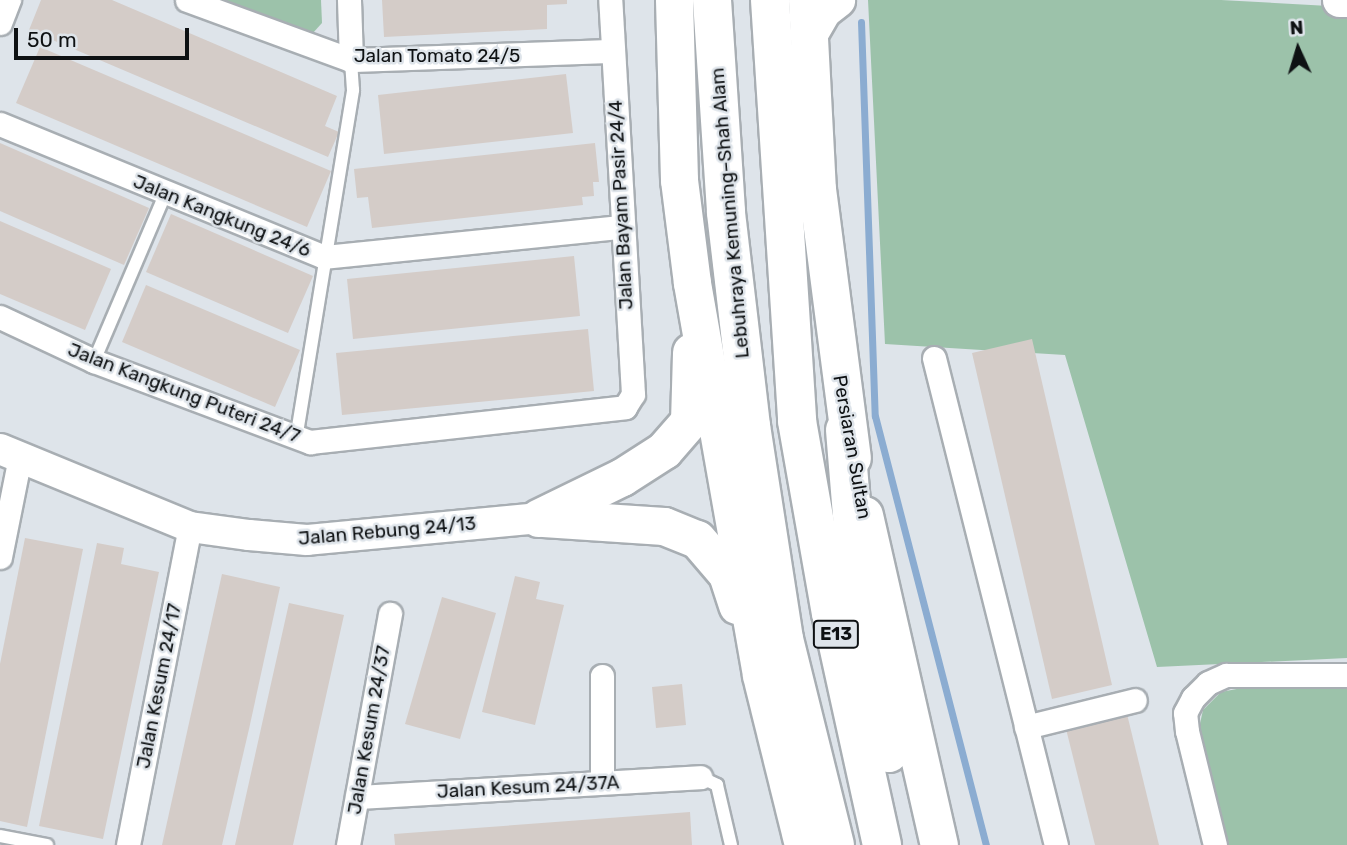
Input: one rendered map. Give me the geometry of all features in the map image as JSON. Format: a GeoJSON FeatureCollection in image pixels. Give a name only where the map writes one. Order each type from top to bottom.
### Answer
{"type":"FeatureCollection","features":[{"type":"Feature","properties":{"kind":"highway","name":"Lebuhraya Kemuning–Shah Alam"},"geometry":{"type":"LineString","coordinates":[[712,0],[726,214],[751,426],[784,639],[835,845]]}},
{"type":"Feature","properties":{"kind":"highway","name":"E13"},"geometry":{"type":"LineString","coordinates":[[770,0],[797,421],[831,613],[882,845]]}},
{"type":"Feature","properties":{"kind":"highway"},"geometry":{"type":"LineString","coordinates":[[845,430],[860,612],[909,845]]}},
{"type":"Feature","properties":{"kind":"main road"},"geometry":{"type":"LineString","coordinates":[[674,0],[679,180],[692,284],[761,675],[803,845]]}},
{"type":"Feature","properties":{"kind":"main road","name":"Persiaran Sultan"},"geometry":{"type":"LineString","coordinates":[[807,0],[817,189],[845,430],[939,845]]}},
{"type":"Feature","properties":{"kind":"main road"},"geometry":{"type":"LineString","coordinates":[[809,37],[824,11],[838,0]]}},
{"type":"Feature","properties":{"kind":"main road"},"geometry":{"type":"LineString","coordinates":[[1339,0],[1347,0]]}},
{"type":"Feature","properties":{"kind":"main road"},"geometry":{"type":"LineString","coordinates":[[538,518],[633,471],[664,450],[689,421],[692,284]]}},
{"type":"Feature","properties":{"kind":"main road"},"geometry":{"type":"LineString","coordinates":[[538,518],[664,526],[698,539],[727,574],[761,675]]}},
{"type":"Feature","properties":{"kind":"street"},"geometry":{"type":"LineString","coordinates":[[0,23],[9,0]]}},
{"type":"Feature","properties":{"kind":"street","name":"Jalan Tomato 24/5"},"geometry":{"type":"LineString","coordinates":[[187,0],[351,60],[612,51]]}},
{"type":"Feature","properties":{"kind":"street"},"geometry":{"type":"LineString","coordinates":[[349,0],[351,60]]}},
{"type":"Feature","properties":{"kind":"street","name":"Jalan Bayam Pasir 24/4"},"geometry":{"type":"LineString","coordinates":[[610,0],[621,227],[633,394],[625,407]]}},
{"type":"Feature","properties":{"kind":"street","name":"Jalan Kangkung 24/6"},"geometry":{"type":"LineString","coordinates":[[0,124],[324,257],[621,227]]}},
{"type":"Feature","properties":{"kind":"street","name":"Jalan Kangkung Puteri 24/7"},"geometry":{"type":"LineString","coordinates":[[0,317],[94,360],[296,440],[310,442],[625,407]]}},
{"type":"Feature","properties":{"kind":"street"},"geometry":{"type":"LineString","coordinates":[[934,358],[1056,845]]}},
{"type":"Feature","properties":{"kind":"street"},"geometry":{"type":"LineString","coordinates":[[0,557],[10,453]]}},
{"type":"Feature","properties":{"kind":"street","name":"Jalan Rebung 24/13"},"geometry":{"type":"LineString","coordinates":[[10,453],[190,527],[307,540],[538,518]]}},
{"type":"Feature","properties":{"kind":"street","name":"Jalan Kesum 24/17"},"geometry":{"type":"LineString","coordinates":[[128,845],[190,527]]}},
{"type":"Feature","properties":{"kind":"street","name":"Jalan Kesum 24/37"},"geometry":{"type":"LineString","coordinates":[[348,845],[390,614]]}},
{"type":"Feature","properties":{"kind":"street"},"geometry":{"type":"LineString","coordinates":[[1215,845],[1187,731],[1185,713],[1193,698],[1208,683],[1226,675],[1347,675]]}},
{"type":"Feature","properties":{"kind":"street"},"geometry":{"type":"LineString","coordinates":[[602,676],[603,782]]}},
{"type":"Feature","properties":{"kind":"street"},"geometry":{"type":"LineString","coordinates":[[1026,726],[1135,700]]}},
{"type":"Feature","properties":{"kind":"street","name":"Jalan Kesum 24/37A"},"geometry":{"type":"LineString","coordinates":[[357,797],[700,777]]}},
{"type":"Feature","properties":{"kind":"lane"},"geometry":{"type":"LineString","coordinates":[[296,440],[352,90],[351,60]]}},
{"type":"Feature","properties":{"kind":"lane"},"geometry":{"type":"LineString","coordinates":[[94,360],[166,192]]}},
{"type":"Feature","properties":{"kind":"lane"},"geometry":{"type":"LineString","coordinates":[[700,777],[717,785],[731,845]]}},
{"type":"Feature","properties":{"kind":"lane"},"geometry":{"type":"LineString","coordinates":[[0,836],[47,845]]}},
{"type":"Feature","properties":{"kind":"green space"},"geometry":{"type":"Polygon","coordinates":[[[206,0],[321,0],[322,23],[312,34],[206,0]]]}},
{"type":"Feature","properties":{"kind":"green space"},"geometry":{"type":"Polygon","coordinates":[[[868,0],[1221,0],[1347,7],[1347,658],[1157,667],[1065,355],[885,344],[868,0]]]}},
{"type":"Feature","properties":{"kind":"green space"},"geometry":{"type":"Polygon","coordinates":[[[1247,687],[1347,688],[1347,845],[1229,845],[1199,728],[1203,710],[1221,692],[1247,687]]]}},
{"type":"Feature","properties":{"kind":"building"},"geometry":{"type":"Polygon","coordinates":[[[41,0],[112,0],[337,96],[325,126],[339,132],[328,157],[29,30],[41,0]]]}},
{"type":"Feature","properties":{"kind":"building"},"geometry":{"type":"Polygon","coordinates":[[[382,0],[567,0],[567,4],[547,5],[547,29],[384,37],[382,0]]]}},
{"type":"Feature","properties":{"kind":"building"},"geometry":{"type":"Polygon","coordinates":[[[40,47],[331,171],[307,227],[16,103],[40,47]]]}},
{"type":"Feature","properties":{"kind":"building"},"geometry":{"type":"Polygon","coordinates":[[[566,74],[573,133],[384,154],[378,95],[566,74]]]}},
{"type":"Feature","properties":{"kind":"building"},"geometry":{"type":"Polygon","coordinates":[[[0,143],[149,208],[124,265],[0,211],[0,143]]]}},
{"type":"Feature","properties":{"kind":"building"},"geometry":{"type":"Polygon","coordinates":[[[595,143],[599,182],[593,182],[594,196],[582,197],[583,205],[372,228],[368,197],[357,198],[354,169],[595,143]]]}},
{"type":"Feature","properties":{"kind":"building"},"geometry":{"type":"Polygon","coordinates":[[[171,214],[313,276],[288,333],[146,272],[171,214]]]}},
{"type":"Feature","properties":{"kind":"building"},"geometry":{"type":"Polygon","coordinates":[[[0,221],[111,269],[85,330],[0,294],[0,221]]]}},
{"type":"Feature","properties":{"kind":"building"},"geometry":{"type":"Polygon","coordinates":[[[574,256],[580,316],[353,339],[347,279],[574,256]]]}},
{"type":"Feature","properties":{"kind":"building"},"geometry":{"type":"Polygon","coordinates":[[[146,285],[300,350],[275,407],[122,342],[146,285]]]}},
{"type":"Feature","properties":{"kind":"building"},"geometry":{"type":"Polygon","coordinates":[[[588,329],[594,391],[342,415],[336,353],[588,329]]]}},
{"type":"Feature","properties":{"kind":"building"},"geometry":{"type":"Polygon","coordinates":[[[1032,339],[1112,685],[1052,699],[972,353],[1032,339]]]}},
{"type":"Feature","properties":{"kind":"building"},"geometry":{"type":"Polygon","coordinates":[[[25,538],[83,549],[27,827],[0,821],[0,664],[25,538]]]}},
{"type":"Feature","properties":{"kind":"building"},"geometry":{"type":"Polygon","coordinates":[[[97,543],[124,548],[121,564],[159,572],[103,839],[39,826],[97,543]]]}},
{"type":"Feature","properties":{"kind":"building"},"geometry":{"type":"Polygon","coordinates":[[[222,574],[280,587],[249,729],[222,845],[162,845],[222,574]]]}},
{"type":"Feature","properties":{"kind":"building"},"geometry":{"type":"Polygon","coordinates":[[[515,576],[540,582],[536,599],[564,605],[535,725],[482,712],[515,576]]]}},
{"type":"Feature","properties":{"kind":"building"},"geometry":{"type":"Polygon","coordinates":[[[442,597],[496,613],[460,739],[405,724],[442,597]]]}},
{"type":"Feature","properties":{"kind":"building"},"geometry":{"type":"Polygon","coordinates":[[[289,603],[344,615],[293,845],[235,845],[289,603]]]}},
{"type":"Feature","properties":{"kind":"building"},"geometry":{"type":"Polygon","coordinates":[[[682,684],[686,725],[656,728],[652,687],[682,684]]]}},
{"type":"Feature","properties":{"kind":"building"},"geometry":{"type":"Polygon","coordinates":[[[1126,710],[1159,845],[1095,845],[1065,725],[1126,710]]]}},
{"type":"Feature","properties":{"kind":"building"},"geometry":{"type":"Polygon","coordinates":[[[690,812],[692,845],[395,845],[394,834],[690,812]]]}},
{"type":"Feature","properties":{"kind":"waterway"},"geometry":{"type":"LineString","coordinates":[[861,22],[875,416],[986,845]]}}]}
